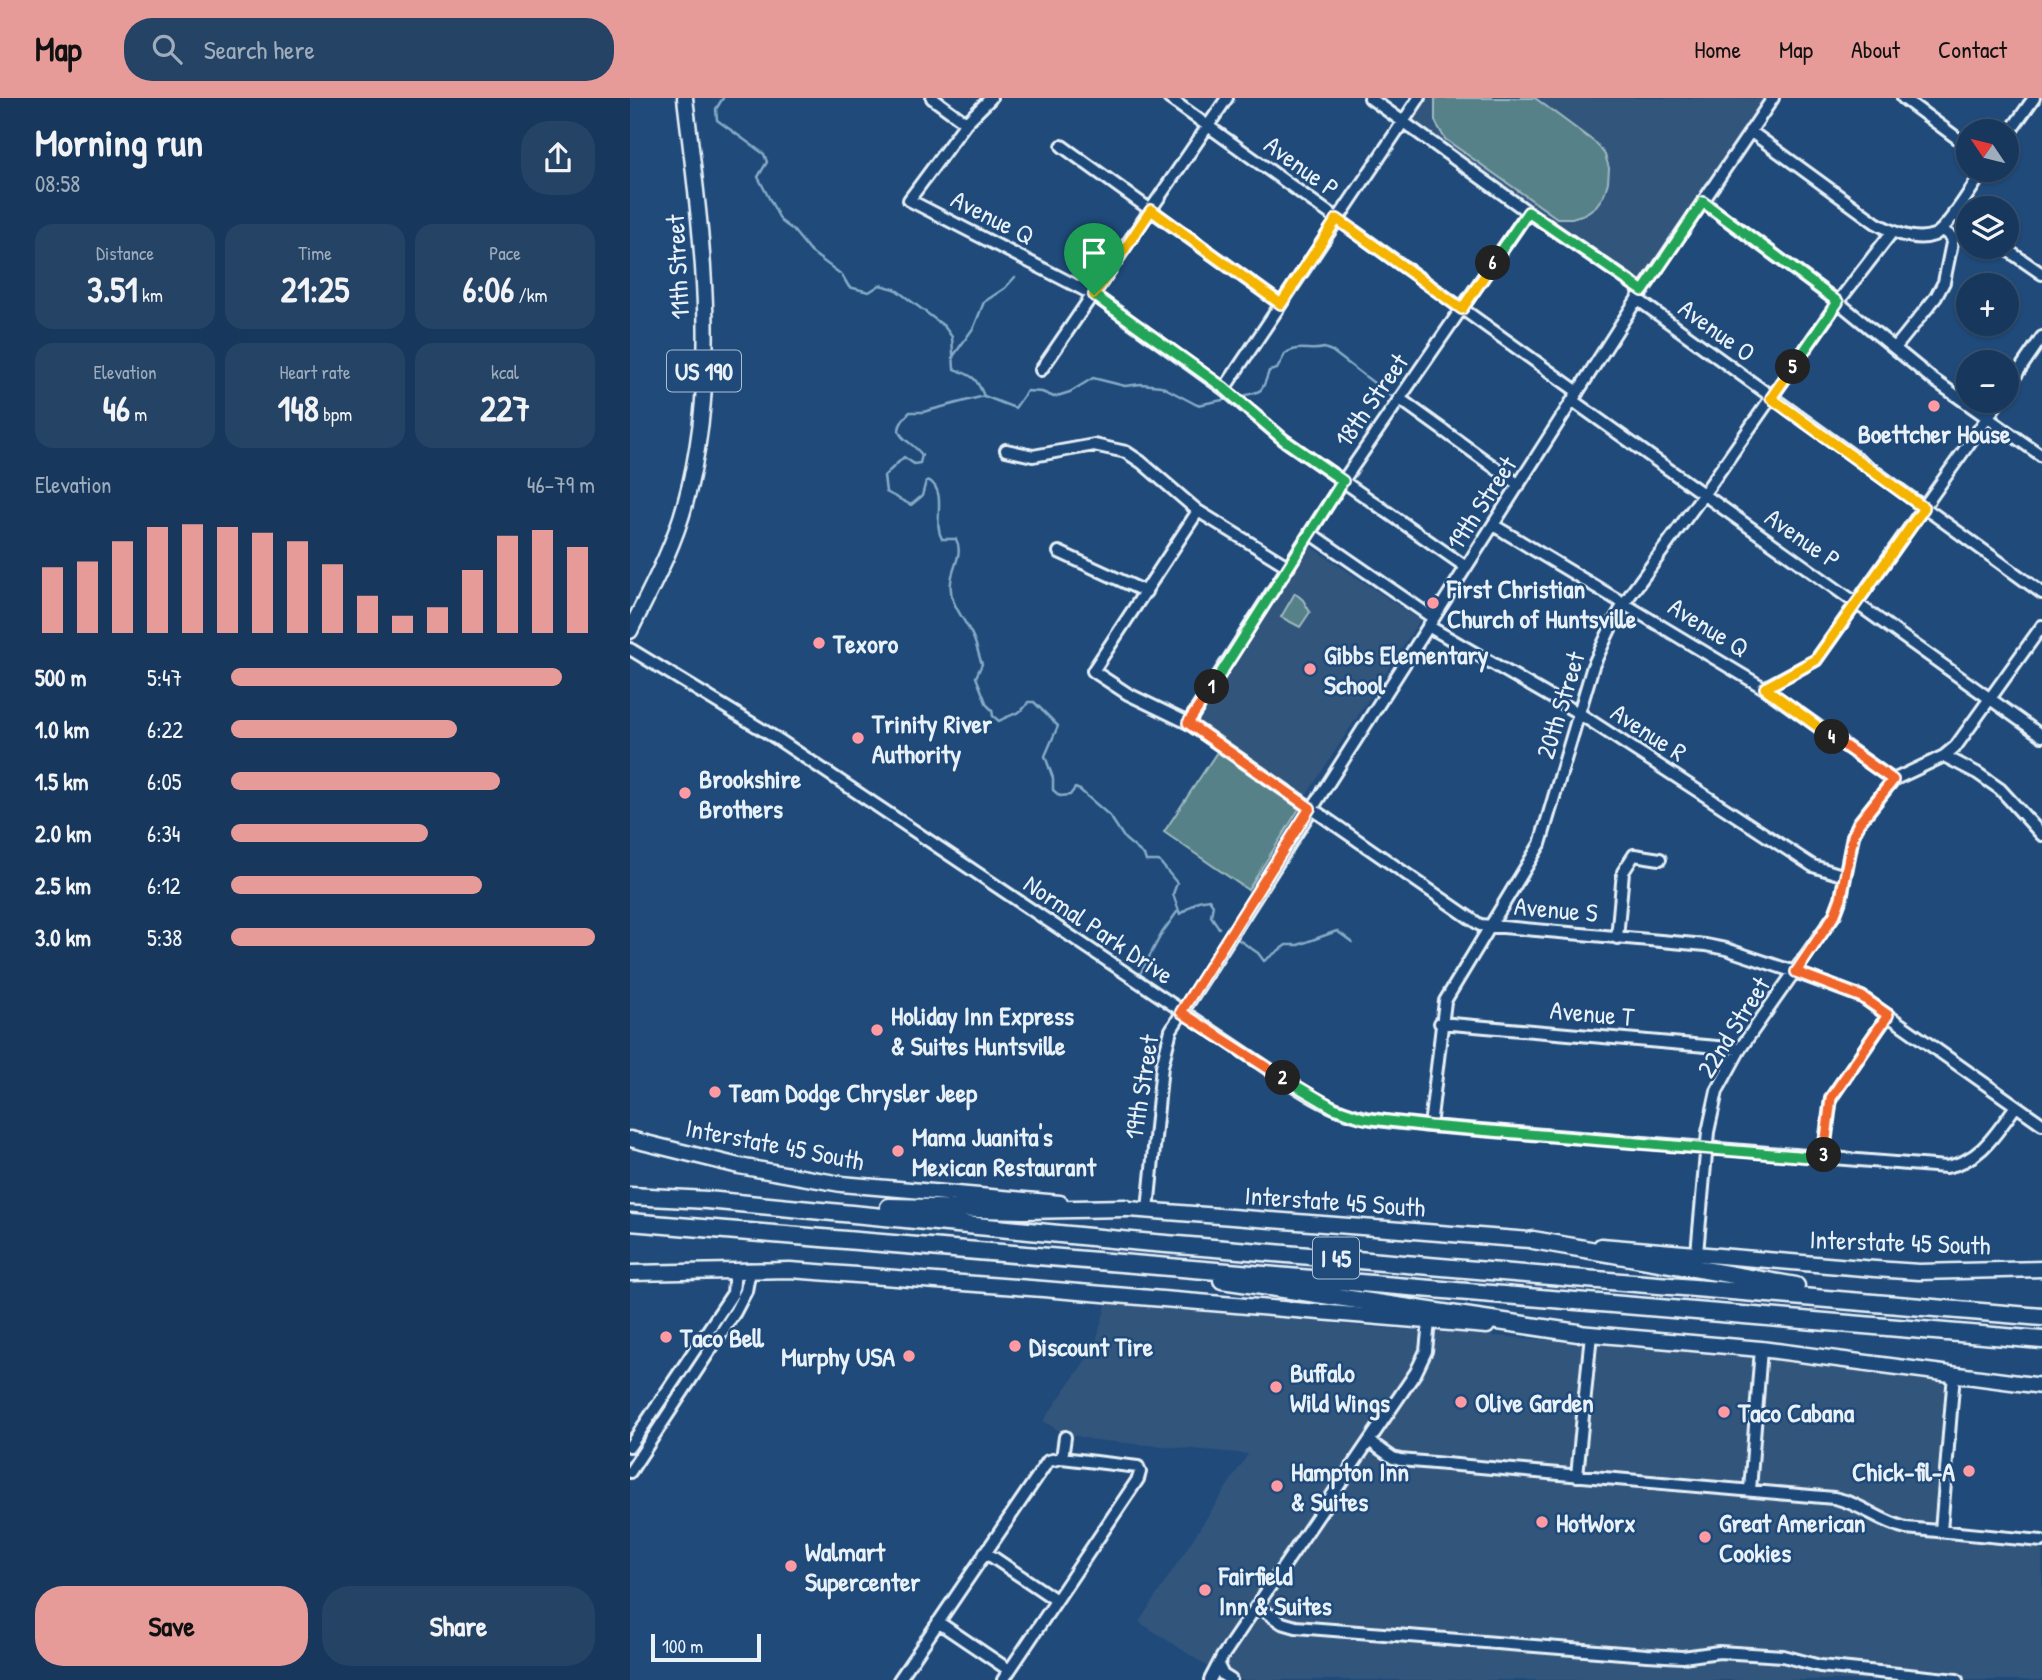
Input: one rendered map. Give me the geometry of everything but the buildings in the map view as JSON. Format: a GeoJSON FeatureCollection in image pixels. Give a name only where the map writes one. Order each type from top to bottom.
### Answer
{"type":"FeatureCollection","features":[{"type":"Feature","properties":{"kind":"highway","name":"I 45"},"geometry":{"type":"LineString","coordinates":[[630,1196],[707,1200],[1142,1242],[2042,1317]]}},
{"type":"Feature","properties":{"kind":"highway"},"geometry":{"type":"LineString","coordinates":[[707,1200],[1024,1210],[1125,1208]]}},
{"type":"Feature","properties":{"kind":"highway","name":"I 45"},"geometry":{"type":"LineString","coordinates":[[630,1222],[2042,1340]]}},
{"type":"Feature","properties":{"kind":"highway"},"geometry":{"type":"LineString","coordinates":[[1533,1240],[1899,1304]]}},
{"type":"Feature","properties":{"kind":"highway"},"geometry":{"type":"LineString","coordinates":[[1134,1264],[1249,1285],[1585,1334]]}},
{"type":"Feature","properties":{"kind":"main road","name":"11th Street"},"geometry":{"type":"LineString","coordinates":[[630,631],[666,557],[685,506],[701,423],[705,291],[703,244],[685,98]]}},
{"type":"Feature","properties":{"kind":"main road","name":"Interstate 45 South"},"geometry":{"type":"LineString","coordinates":[[630,1139],[739,1166],[841,1184],[1919,1272],[2042,1269]]}},
{"type":"Feature","properties":{"kind":"main road"},"geometry":{"type":"LineString","coordinates":[[630,1273],[790,1270],[1043,1289],[1761,1349],[2042,1386]]}},
{"type":"Feature","properties":{"kind":"street"},"geometry":{"type":"LineString","coordinates":[[932,98],[966,123],[991,98]]}},
{"type":"Feature","properties":{"kind":"street","name":"Avenue P"},"geometry":{"type":"LineString","coordinates":[[1169,98],[1462,309],[1703,495],[2042,736]]}},
{"type":"Feature","properties":{"kind":"street"},"geometry":{"type":"LineString","coordinates":[[1041,370],[1227,98]]}},
{"type":"Feature","properties":{"kind":"street","name":"Avenue O"},"geometry":{"type":"LineString","coordinates":[[1370,98],[1640,295],[1771,398],[2042,593]]}},
{"type":"Feature","properties":{"kind":"street"},"geometry":{"type":"LineString","coordinates":[[1224,388],[1419,98]]}},
{"type":"Feature","properties":{"kind":"street","name":"19th Street"},"geometry":{"type":"LineString","coordinates":[[1148,1210],[1163,1056],[1171,1030],[1181,1012],[1640,295],[1773,98]]}},
{"type":"Feature","properties":{"kind":"street"},"geometry":{"type":"LineString","coordinates":[[1903,98],[1956,137]]}},
{"type":"Feature","properties":{"kind":"street"},"geometry":{"type":"LineString","coordinates":[[2019,119],[2033,98]]}},
{"type":"Feature","properties":{"kind":"street","name":"Avenue Q"},"geometry":{"type":"LineString","coordinates":[[966,123],[909,200],[1094,295],[1224,388],[1284,440],[1466,567]]}},
{"type":"Feature","properties":{"kind":"street"},"geometry":{"type":"LineString","coordinates":[[1750,131],[1892,232],[1928,236],[1942,230],[1976,182]]}},
{"type":"Feature","properties":{"kind":"street"},"geometry":{"type":"LineString","coordinates":[[1062,146],[1281,304]]}},
{"type":"Feature","properties":{"kind":"street"},"geometry":{"type":"LineString","coordinates":[[1703,202],[1838,302],[1931,377],[2042,456]]}},
{"type":"Feature","properties":{"kind":"street","name":"18th Street"},"geometry":{"type":"LineString","coordinates":[[1188,723],[1343,481],[1528,212]]}},
{"type":"Feature","properties":{"kind":"street"},"geometry":{"type":"LineString","coordinates":[[1895,348],[1936,297],[1944,282],[1953,238],[1942,230]]}},
{"type":"Feature","properties":{"kind":"street","name":"20th Street"},"geometry":{"type":"LineString","coordinates":[[1430,1126],[1440,1023],[1445,1001],[1541,844],[1599,650],[1625,603],[1838,302],[1892,232]]}},
{"type":"Feature","properties":{"kind":"street"},"geometry":{"type":"LineString","coordinates":[[2019,258],[2042,274]]}},
{"type":"Feature","properties":{"kind":"street"},"geometry":{"type":"LineString","coordinates":[[2019,371],[2042,337]]}},
{"type":"Feature","properties":{"kind":"street"},"geometry":{"type":"LineString","coordinates":[[1400,399],[1519,485]]}},
{"type":"Feature","properties":{"kind":"street"},"geometry":{"type":"LineString","coordinates":[[1765,688],[1816,660],[1991,413]]}},
{"type":"Feature","properties":{"kind":"street"},"geometry":{"type":"LineString","coordinates":[[1006,450],[1033,456],[1094,445],[1126,452],[1198,511],[1289,567]]}},
{"type":"Feature","properties":{"kind":"street"},"geometry":{"type":"LineString","coordinates":[[1059,551],[1146,592],[1198,511]]}},
{"type":"Feature","properties":{"kind":"street","name":"Avenue Q"},"geometry":{"type":"LineString","coordinates":[[1493,526],[1765,688],[1893,780]]}},
{"type":"Feature","properties":{"kind":"street","name":"Avenue R"},"geometry":{"type":"LineString","coordinates":[[1310,533],[1430,622],[1580,714],[1813,866],[1845,876]]}},
{"type":"Feature","properties":{"kind":"street","name":"Avenue S"},"geometry":{"type":"LineString","coordinates":[[1146,592],[1093,671],[1128,694],[1188,723],[1480,925],[1706,945],[1796,972],[1862,997],[2042,1125]]}},
{"type":"Feature","properties":{"kind":"street","name":"22nd Street"},"geometry":{"type":"LineString","coordinates":[[1697,1253],[1706,1148],[1717,1091],[1740,1049],[1835,914],[1853,836],[1859,823],[1893,780],[1944,756],[1956,746],[2042,626]]}},
{"type":"Feature","properties":{"kind":"street","name":"Normal Park Drive"},"geometry":{"type":"LineString","coordinates":[[630,649],[779,740],[1181,1012],[1334,1108],[1363,1118],[1430,1126],[1925,1167],[1960,1165],[1975,1157],[1986,1147],[2016,1106]]}},
{"type":"Feature","properties":{"kind":"street"},"geometry":{"type":"LineString","coordinates":[[1944,756],[1977,773],[2000,789],[2042,835]]}},
{"type":"Feature","properties":{"kind":"street"},"geometry":{"type":"LineString","coordinates":[[1617,938],[1623,872],[1627,862],[1634,855],[1660,859]]}},
{"type":"Feature","properties":{"kind":"street"},"geometry":{"type":"LineString","coordinates":[[1823,1158],[1831,1098],[1888,1015]]}},
{"type":"Feature","properties":{"kind":"street","name":"Avenue T"},"geometry":{"type":"LineString","coordinates":[[1440,1023],[1740,1049]]}},
{"type":"Feature","properties":{"kind":"street"},"geometry":{"type":"LineString","coordinates":[[630,1472],[735,1312],[746,1291],[750,1269]]}},
{"type":"Feature","properties":{"kind":"street"},"geometry":{"type":"LineString","coordinates":[[630,1446],[733,1293],[734,1270]]}},
{"type":"Feature","properties":{"kind":"street"},"geometry":{"type":"LineString","coordinates":[[1210,1680],[1222,1657],[1422,1362],[1429,1322]]}},
{"type":"Feature","properties":{"kind":"street"},"geometry":{"type":"LineString","coordinates":[[1577,1476],[1585,1334]]}},
{"type":"Feature","properties":{"kind":"street"},"geometry":{"type":"LineString","coordinates":[[1750,1490],[1761,1349]]}},
{"type":"Feature","properties":{"kind":"street"},"geometry":{"type":"LineString","coordinates":[[1941,1531],[1954,1374]]}},
{"type":"Feature","properties":{"kind":"street"},"geometry":{"type":"LineString","coordinates":[[667,1391],[679,1399]]}},
{"type":"Feature","properties":{"kind":"street"},"geometry":{"type":"LineString","coordinates":[[1062,1458],[1065,1437]]}},
{"type":"Feature","properties":{"kind":"street"},"geometry":{"type":"LineString","coordinates":[[1369,1441],[1400,1460],[1845,1500],[1896,1525],[2042,1541]]}},
{"type":"Feature","properties":{"kind":"street"},"geometry":{"type":"LineString","coordinates":[[899,1680],[985,1552],[1044,1465],[1053,1458],[1062,1458],[1135,1466],[1140,1472],[1006,1675],[938,1622]]}},
{"type":"Feature","properties":{"kind":"street"},"geometry":{"type":"LineString","coordinates":[[985,1552],[1056,1600]]}},
{"type":"Feature","properties":{"kind":"street"},"geometry":{"type":"LineString","coordinates":[[1257,1606],[1282,1623],[1296,1627],[1647,1655],[1683,1657],[1720,1652],[1783,1656],[1820,1666],[1957,1680]]}},
{"type":"Feature","properties":{"kind":"street"},"geometry":{"type":"LineString","coordinates":[[1219,1667],[1223,1675],[1231,1680]]}},
{"type":"Feature","properties":{"kind":"shaded area"},"geometry":{"type":"Polygon","coordinates":[[[1426,98],[1766,98],[1642,281],[1635,280],[1414,121],[1413,118],[1426,98]]]}},
{"type":"Feature","properties":{"kind":"shaded area","name":"Gibbs Elementary School"},"geometry":{"type":"Polygon","coordinates":[[[1310,546],[1420,620],[1308,793],[1303,795],[1201,726],[1200,719],[1310,546]]]}},
{"type":"Feature","properties":{"kind":"shaded area"},"geometry":{"type":"Polygon","coordinates":[[[1107,1302],[1369,1327],[1961,1369],[1945,1524],[2042,1534],[2042,1680],[1215,1680],[1210,1668],[1139,1622],[1248,1454],[1093,1440],[1061,1432],[1043,1421],[1094,1348],[1107,1302]]]}},
{"type":"Feature","properties":{"kind":"green space"},"geometry":{"type":"Polygon","coordinates":[[[1435,98],[1535,98],[1597,144],[1605,155],[1609,168],[1604,195],[1596,206],[1585,214],[1572,218],[1557,218],[1445,139],[1435,121],[1435,98]]]}},
{"type":"Feature","properties":{"kind":"green space"},"geometry":{"type":"Polygon","coordinates":[[[1295,593],[1310,612],[1300,627],[1281,617],[1295,593]]]}},
{"type":"Feature","properties":{"kind":"green space"},"geometry":{"type":"Polygon","coordinates":[[[1217,752],[1299,809],[1248,890],[1164,832],[1217,752]]]}},
{"type":"Feature","properties":{"kind":"waterway"},"geometry":{"type":"LineString","coordinates":[[723,98],[716,109],[717,120],[764,154],[767,162],[758,177],[781,221],[793,230],[811,252],[842,275],[849,287],[869,292],[880,285],[895,289],[944,326],[952,337],[954,369],[973,378],[984,396],[923,412],[910,412],[903,420],[899,432],[922,455],[920,463],[914,464],[904,457],[884,476],[886,492],[911,505],[922,496],[926,481],[930,481],[935,487],[939,501],[939,532],[942,539],[956,539],[959,550],[951,582],[952,596],[976,644],[982,664],[976,677],[993,716],[999,721],[1020,711],[1028,702],[1034,702],[1058,726],[1045,756],[1053,778],[1053,790],[1060,796],[1070,795],[1075,788],[1080,790],[1110,816],[1125,839],[1144,855],[1146,861],[1159,861],[1177,883],[1173,894],[1180,914],[1198,901],[1209,899],[1213,905],[1211,916],[1219,928]]}},
{"type":"Feature","properties":{"kind":"waterway"},"geometry":{"type":"LineString","coordinates":[[952,358],[974,327],[984,302],[1005,288],[1015,277]]}},
{"type":"Feature","properties":{"kind":"waterway"},"geometry":{"type":"LineString","coordinates":[[1242,396],[1261,390],[1269,371],[1277,369],[1285,354],[1290,351],[1324,348],[1332,351],[1391,396]]}},
{"type":"Feature","properties":{"kind":"waterway"},"geometry":{"type":"LineString","coordinates":[[984,396],[1015,408],[1027,391],[1042,392],[1054,397],[1070,392],[1093,378],[1125,386],[1161,386],[1197,405],[1228,399]]}},
{"type":"Feature","properties":{"kind":"waterway"},"geometry":{"type":"LineString","coordinates":[[1141,972],[1177,912]]}},
{"type":"Feature","properties":{"kind":"waterway"},"geometry":{"type":"LineString","coordinates":[[1236,938],[1258,953],[1264,961],[1286,945],[1298,945],[1337,931],[1352,942]]}},
{"type":"Feature","properties":{"kind":"place","name":"Boettcher House"},"geometry":{"type":"Point","coordinates":[1934,406]}},
{"type":"Feature","properties":{"kind":"place","name":"First Christian Church of Huntsville"},"geometry":{"type":"Point","coordinates":[1433,603]}},
{"type":"Feature","properties":{"kind":"place","name":"Texoro"},"geometry":{"type":"Point","coordinates":[819,643]}},
{"type":"Feature","properties":{"kind":"place","name":"Gibbs Elementary School"},"geometry":{"type":"Point","coordinates":[1310,669]}},
{"type":"Feature","properties":{"kind":"place","name":"Trinity River Authority"},"geometry":{"type":"Point","coordinates":[858,738]}},
{"type":"Feature","properties":{"kind":"place","name":"Brookshire Brothers"},"geometry":{"type":"Point","coordinates":[685,793]}},
{"type":"Feature","properties":{"kind":"place","name":"Holiday Inn Express & Suites Huntsville"},"geometry":{"type":"Point","coordinates":[877,1030]}},
{"type":"Feature","properties":{"kind":"place","name":"Team Dodge Chrysler Jeep"},"geometry":{"type":"Point","coordinates":[715,1092]}},
{"type":"Feature","properties":{"kind":"place","name":"Mama Juanita's Mexican Restaurant"},"geometry":{"type":"Point","coordinates":[898,1151]}},
{"type":"Feature","properties":{"kind":"place","name":"Taco Bell"},"geometry":{"type":"Point","coordinates":[666,1337]}},
{"type":"Feature","properties":{"kind":"place","name":"Discount Tire"},"geometry":{"type":"Point","coordinates":[1015,1346]}},
{"type":"Feature","properties":{"kind":"place","name":"Murphy USA"},"geometry":{"type":"Point","coordinates":[909,1356]}},
{"type":"Feature","properties":{"kind":"place","name":"Buffalo Wild Wings"},"geometry":{"type":"Point","coordinates":[1276,1387]}},
{"type":"Feature","properties":{"kind":"place","name":"Olive Garden"},"geometry":{"type":"Point","coordinates":[1461,1402]}},
{"type":"Feature","properties":{"kind":"place","name":"Taco Cabana"},"geometry":{"type":"Point","coordinates":[1724,1412]}},
{"type":"Feature","properties":{"kind":"place","name":"Chick-fil-A"},"geometry":{"type":"Point","coordinates":[1969,1471]}},
{"type":"Feature","properties":{"kind":"place","name":"Hampton Inn & Suites"},"geometry":{"type":"Point","coordinates":[1277,1486]}},
{"type":"Feature","properties":{"kind":"place","name":"HotWorx"},"geometry":{"type":"Point","coordinates":[1542,1522]}},
{"type":"Feature","properties":{"kind":"place","name":"Great American Cookies"},"geometry":{"type":"Point","coordinates":[1705,1537]}},
{"type":"Feature","properties":{"kind":"place","name":"Walmart Supercenter"},"geometry":{"type":"Point","coordinates":[791,1566]}},
{"type":"Feature","properties":{"kind":"place","name":"Fairfield Inn & Suites"},"geometry":{"type":"Point","coordinates":[1205,1590]}},
{"type":"Feature","properties":{"kind":"route"},"geometry":{"type":"LineString","coordinates":[[1703,202],[1838,302],[1771,398],[1924,508],[1816,660],[1765,688],[1893,780],[1859,823],[1853,836],[1841,898],[1835,914],[1796,972],[1862,997],[1888,1015],[1831,1098],[1823,1158],[1430,1126],[1363,1118],[1319,1101],[1181,1012],[1310,808],[1188,723],[1343,481],[1284,440],[1224,388],[1094,295],[1151,210],[1281,304],[1337,219],[1462,309],[1528,212],[1643,291],[1703,202]]}}]}
